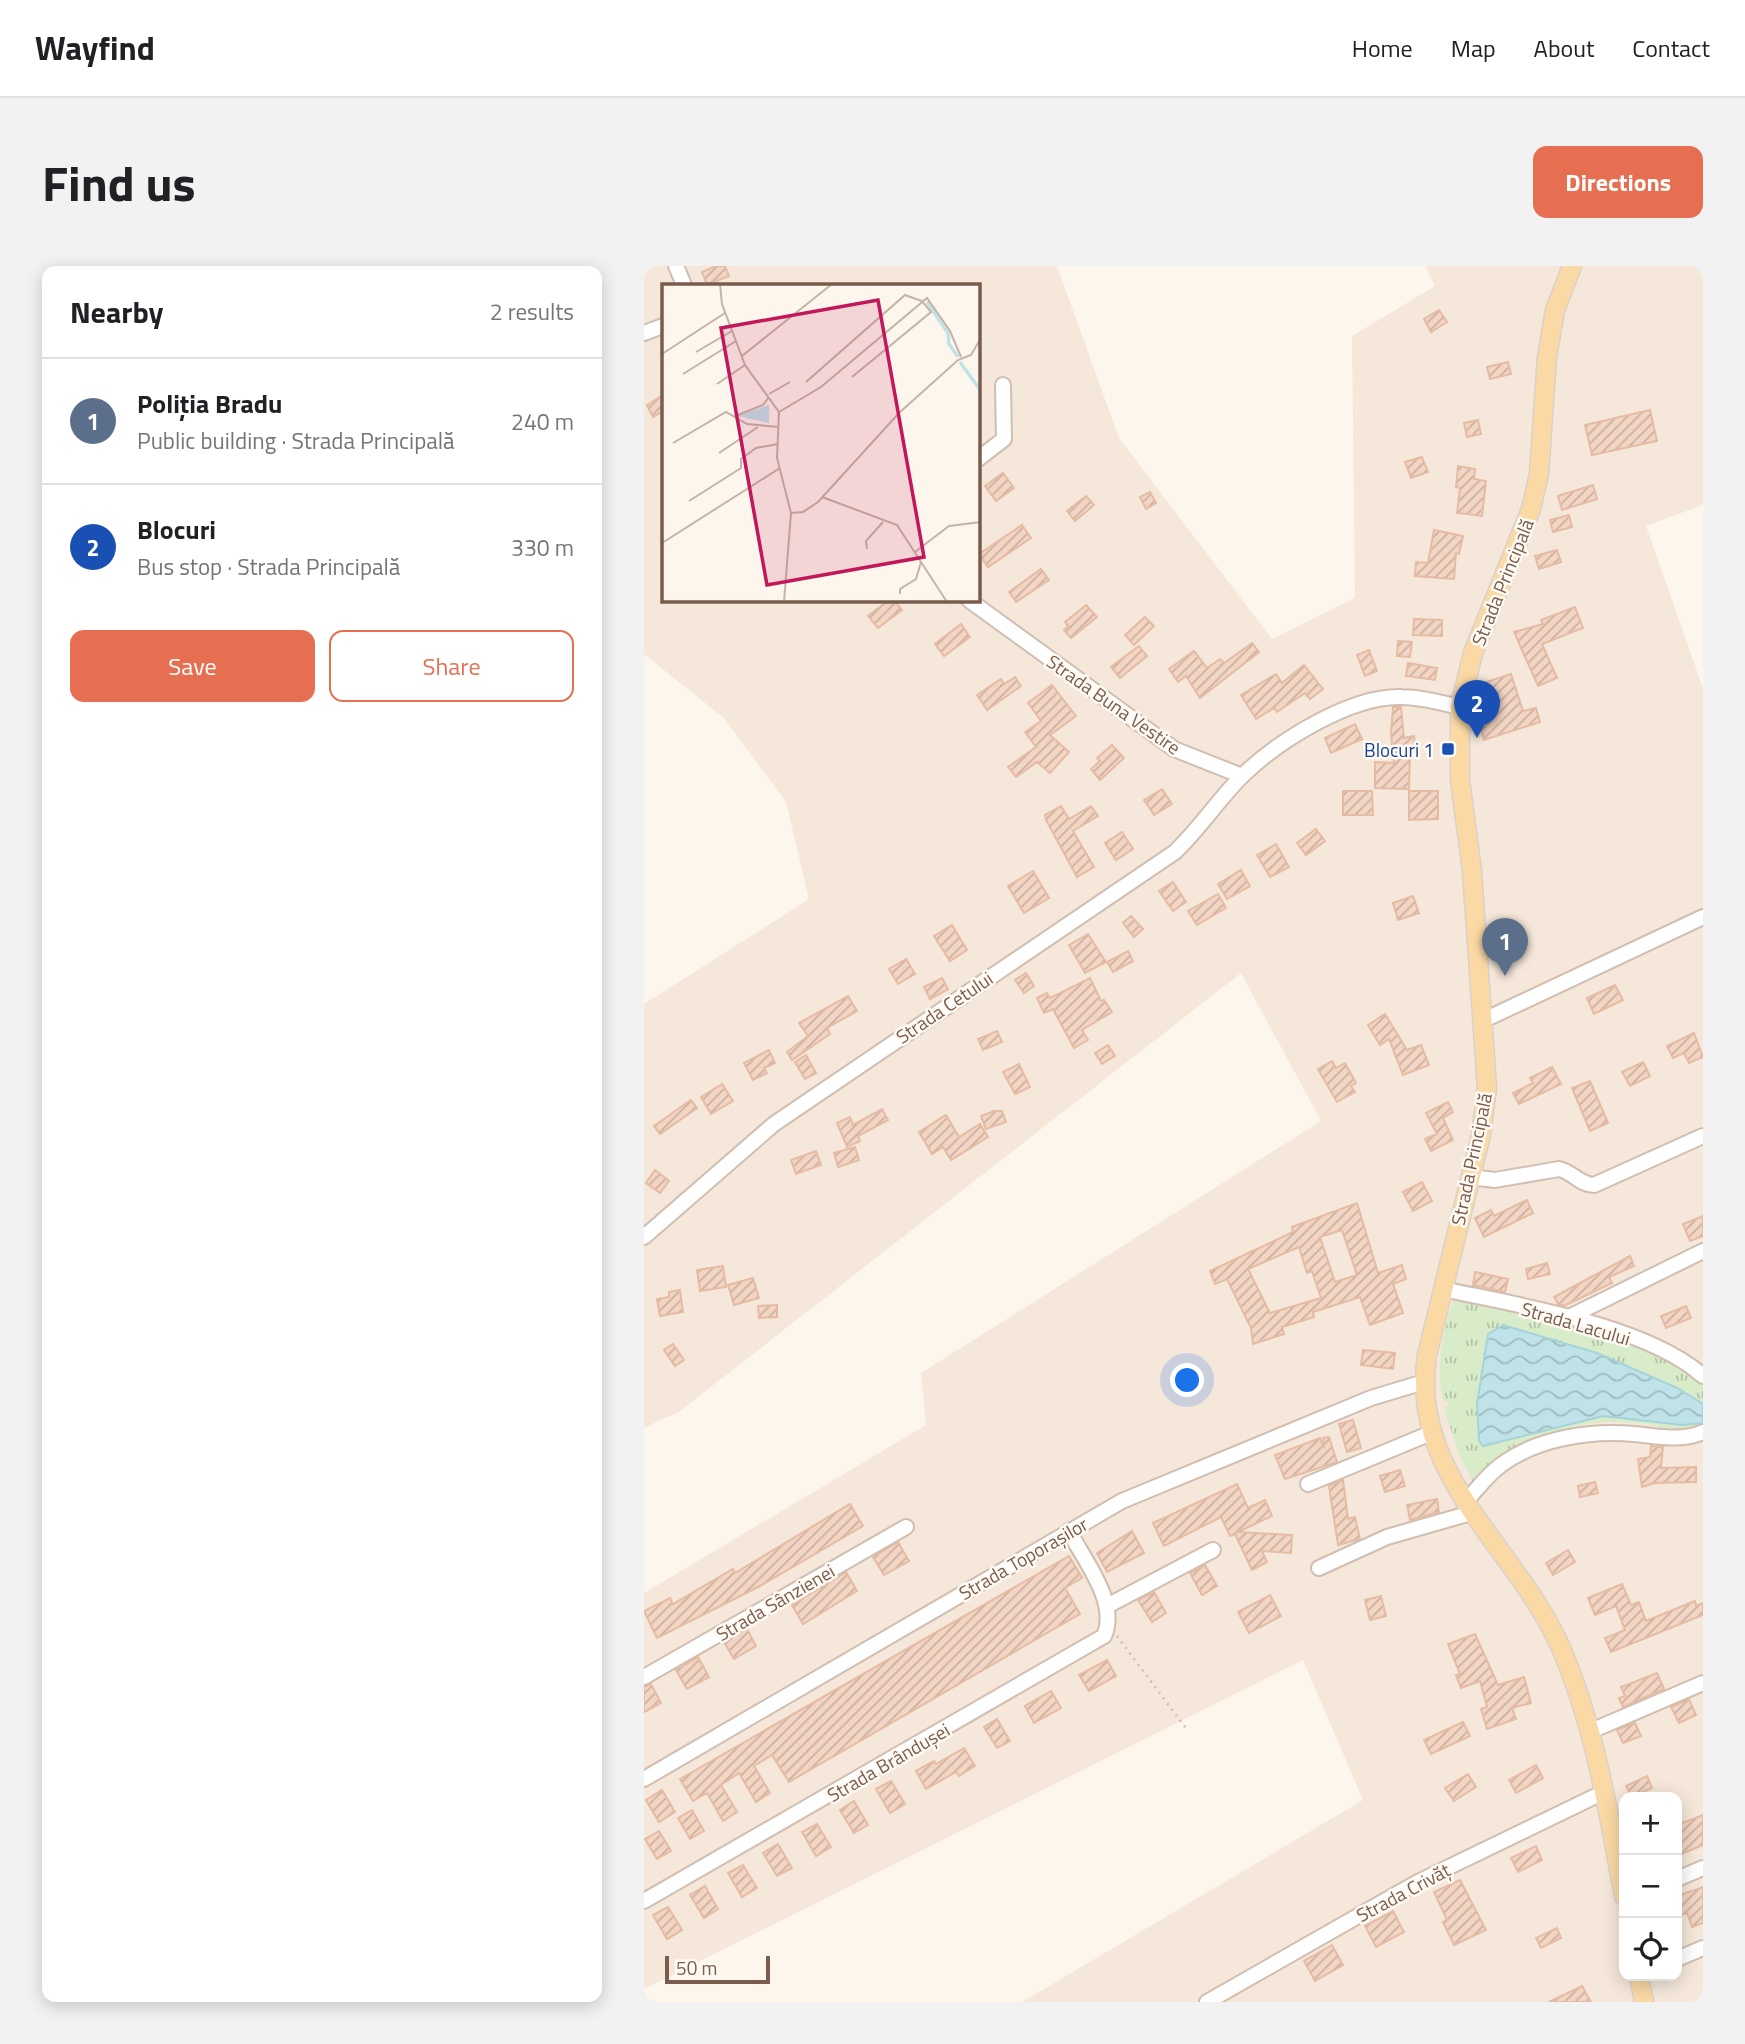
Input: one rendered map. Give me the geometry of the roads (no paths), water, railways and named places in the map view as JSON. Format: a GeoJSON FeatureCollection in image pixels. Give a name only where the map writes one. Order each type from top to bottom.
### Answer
{"type":"FeatureCollection","features":[{"type":"Feature","properties":{"kind":"main road","name":"Strada Principală"},"geometry":{"type":"LineString","coordinates":[[1572,266],[1555,310],[1547,357],[1539,474],[1531,509],[1473,653],[1460,707],[1460,780],[1472,871],[1484,1020],[1486,1099],[1424,1382],[1431,1433],[1467,1508],[1501,1549],[1544,1614],[1575,1681],[1591,1731],[1619,1870]]}},
{"type":"Feature","properties":{"kind":"main road"},"geometry":{"type":"LineString","coordinates":[[1640,1981],[1644,2002]]}},
{"type":"Feature","properties":{"kind":"street"},"geometry":{"type":"LineString","coordinates":[[676,266],[684,284]]}},
{"type":"Feature","properties":{"kind":"street"},"geometry":{"type":"LineString","coordinates":[[644,333],[662,326]]}},
{"type":"Feature","properties":{"kind":"street"},"geometry":{"type":"LineString","coordinates":[[980,457],[1004,439],[1003,385]]}},
{"type":"Feature","properties":{"kind":"street","name":"Strada Buna Vestire"},"geometry":{"type":"LineString","coordinates":[[972,602],[1174,749],[1242,776]]}},
{"type":"Feature","properties":{"kind":"street"},"geometry":{"type":"LineString","coordinates":[[1242,776],[1272,752],[1328,716],[1357,705],[1400,696],[1460,707]]}},
{"type":"Feature","properties":{"kind":"street","name":"Strada Cetului"},"geometry":{"type":"LineString","coordinates":[[644,1237],[774,1124],[1175,852],[1197,831],[1242,776]]}},
{"type":"Feature","properties":{"kind":"street"},"geometry":{"type":"LineString","coordinates":[[1484,1020],[1703,917]]}},
{"type":"Feature","properties":{"kind":"street"},"geometry":{"type":"LineString","coordinates":[[1470,1177],[1495,1180],[1559,1169],[1568,1171],[1581,1183],[1594,1185],[1703,1136]]}},
{"type":"Feature","properties":{"kind":"street"},"geometry":{"type":"LineString","coordinates":[[1569,1317],[1703,1251]]}},
{"type":"Feature","properties":{"kind":"street","name":"Strada Lacului"},"geometry":{"type":"LineString","coordinates":[[1443,1289],[1569,1317],[1648,1345],[1703,1376]]}},
{"type":"Feature","properties":{"kind":"street","name":"Strada Toporașilor"},"geometry":{"type":"LineString","coordinates":[[644,1779],[1122,1501],[1371,1398],[1424,1382]]}},
{"type":"Feature","properties":{"kind":"street"},"geometry":{"type":"LineString","coordinates":[[1319,1568],[1387,1537],[1467,1508],[1499,1466],[1522,1451],[1553,1441],[1594,1434],[1677,1438],[1703,1432]]}},
{"type":"Feature","properties":{"kind":"street"},"geometry":{"type":"LineString","coordinates":[[1308,1484],[1431,1433]]}},
{"type":"Feature","properties":{"kind":"street","name":"Strada Sânzienei"},"geometry":{"type":"LineString","coordinates":[[644,1677],[906,1527]]}},
{"type":"Feature","properties":{"kind":"street"},"geometry":{"type":"LineString","coordinates":[[1069,1531],[1107,1606],[1213,1550]]}},
{"type":"Feature","properties":{"kind":"street","name":"Strada Brândușei"},"geometry":{"type":"LineString","coordinates":[[644,1901],[1094,1644],[1107,1629],[1107,1606]]}},
{"type":"Feature","properties":{"kind":"street"},"geometry":{"type":"LineString","coordinates":[[1591,1731],[1703,1683]]}},
{"type":"Feature","properties":{"kind":"street","name":"Strada Crivăț"},"geometry":{"type":"LineString","coordinates":[[1207,2002],[1416,1884],[1604,1792]]}},
{"type":"Feature","properties":{"kind":"street"},"geometry":{"type":"LineString","coordinates":[[1682,1877],[1703,1868]]}},
{"type":"Feature","properties":{"kind":"street"},"geometry":{"type":"LineString","coordinates":[[1682,1957],[1703,1948]]}},
{"type":"Feature","properties":{"kind":"water"},"geometry":{"type":"Polygon","coordinates":[[[1503,1325],[1597,1353],[1677,1388],[1703,1404],[1703,1423],[1682,1425],[1603,1416],[1483,1446],[1479,1441],[1477,1404],[1488,1334],[1503,1325]]]}},
{"type":"Feature","properties":{"kind":"place","name":"Blocuri"},"geometry":{"type":"Point","coordinates":[1477,738]}},
{"type":"Feature","properties":{"kind":"place","name":"Blocuri 1"},"geometry":{"type":"Point","coordinates":[1448,749]}},
{"type":"Feature","properties":{"kind":"place","name":"Poliția Bradu"},"geometry":{"type":"Point","coordinates":[1505,976]}}]}
